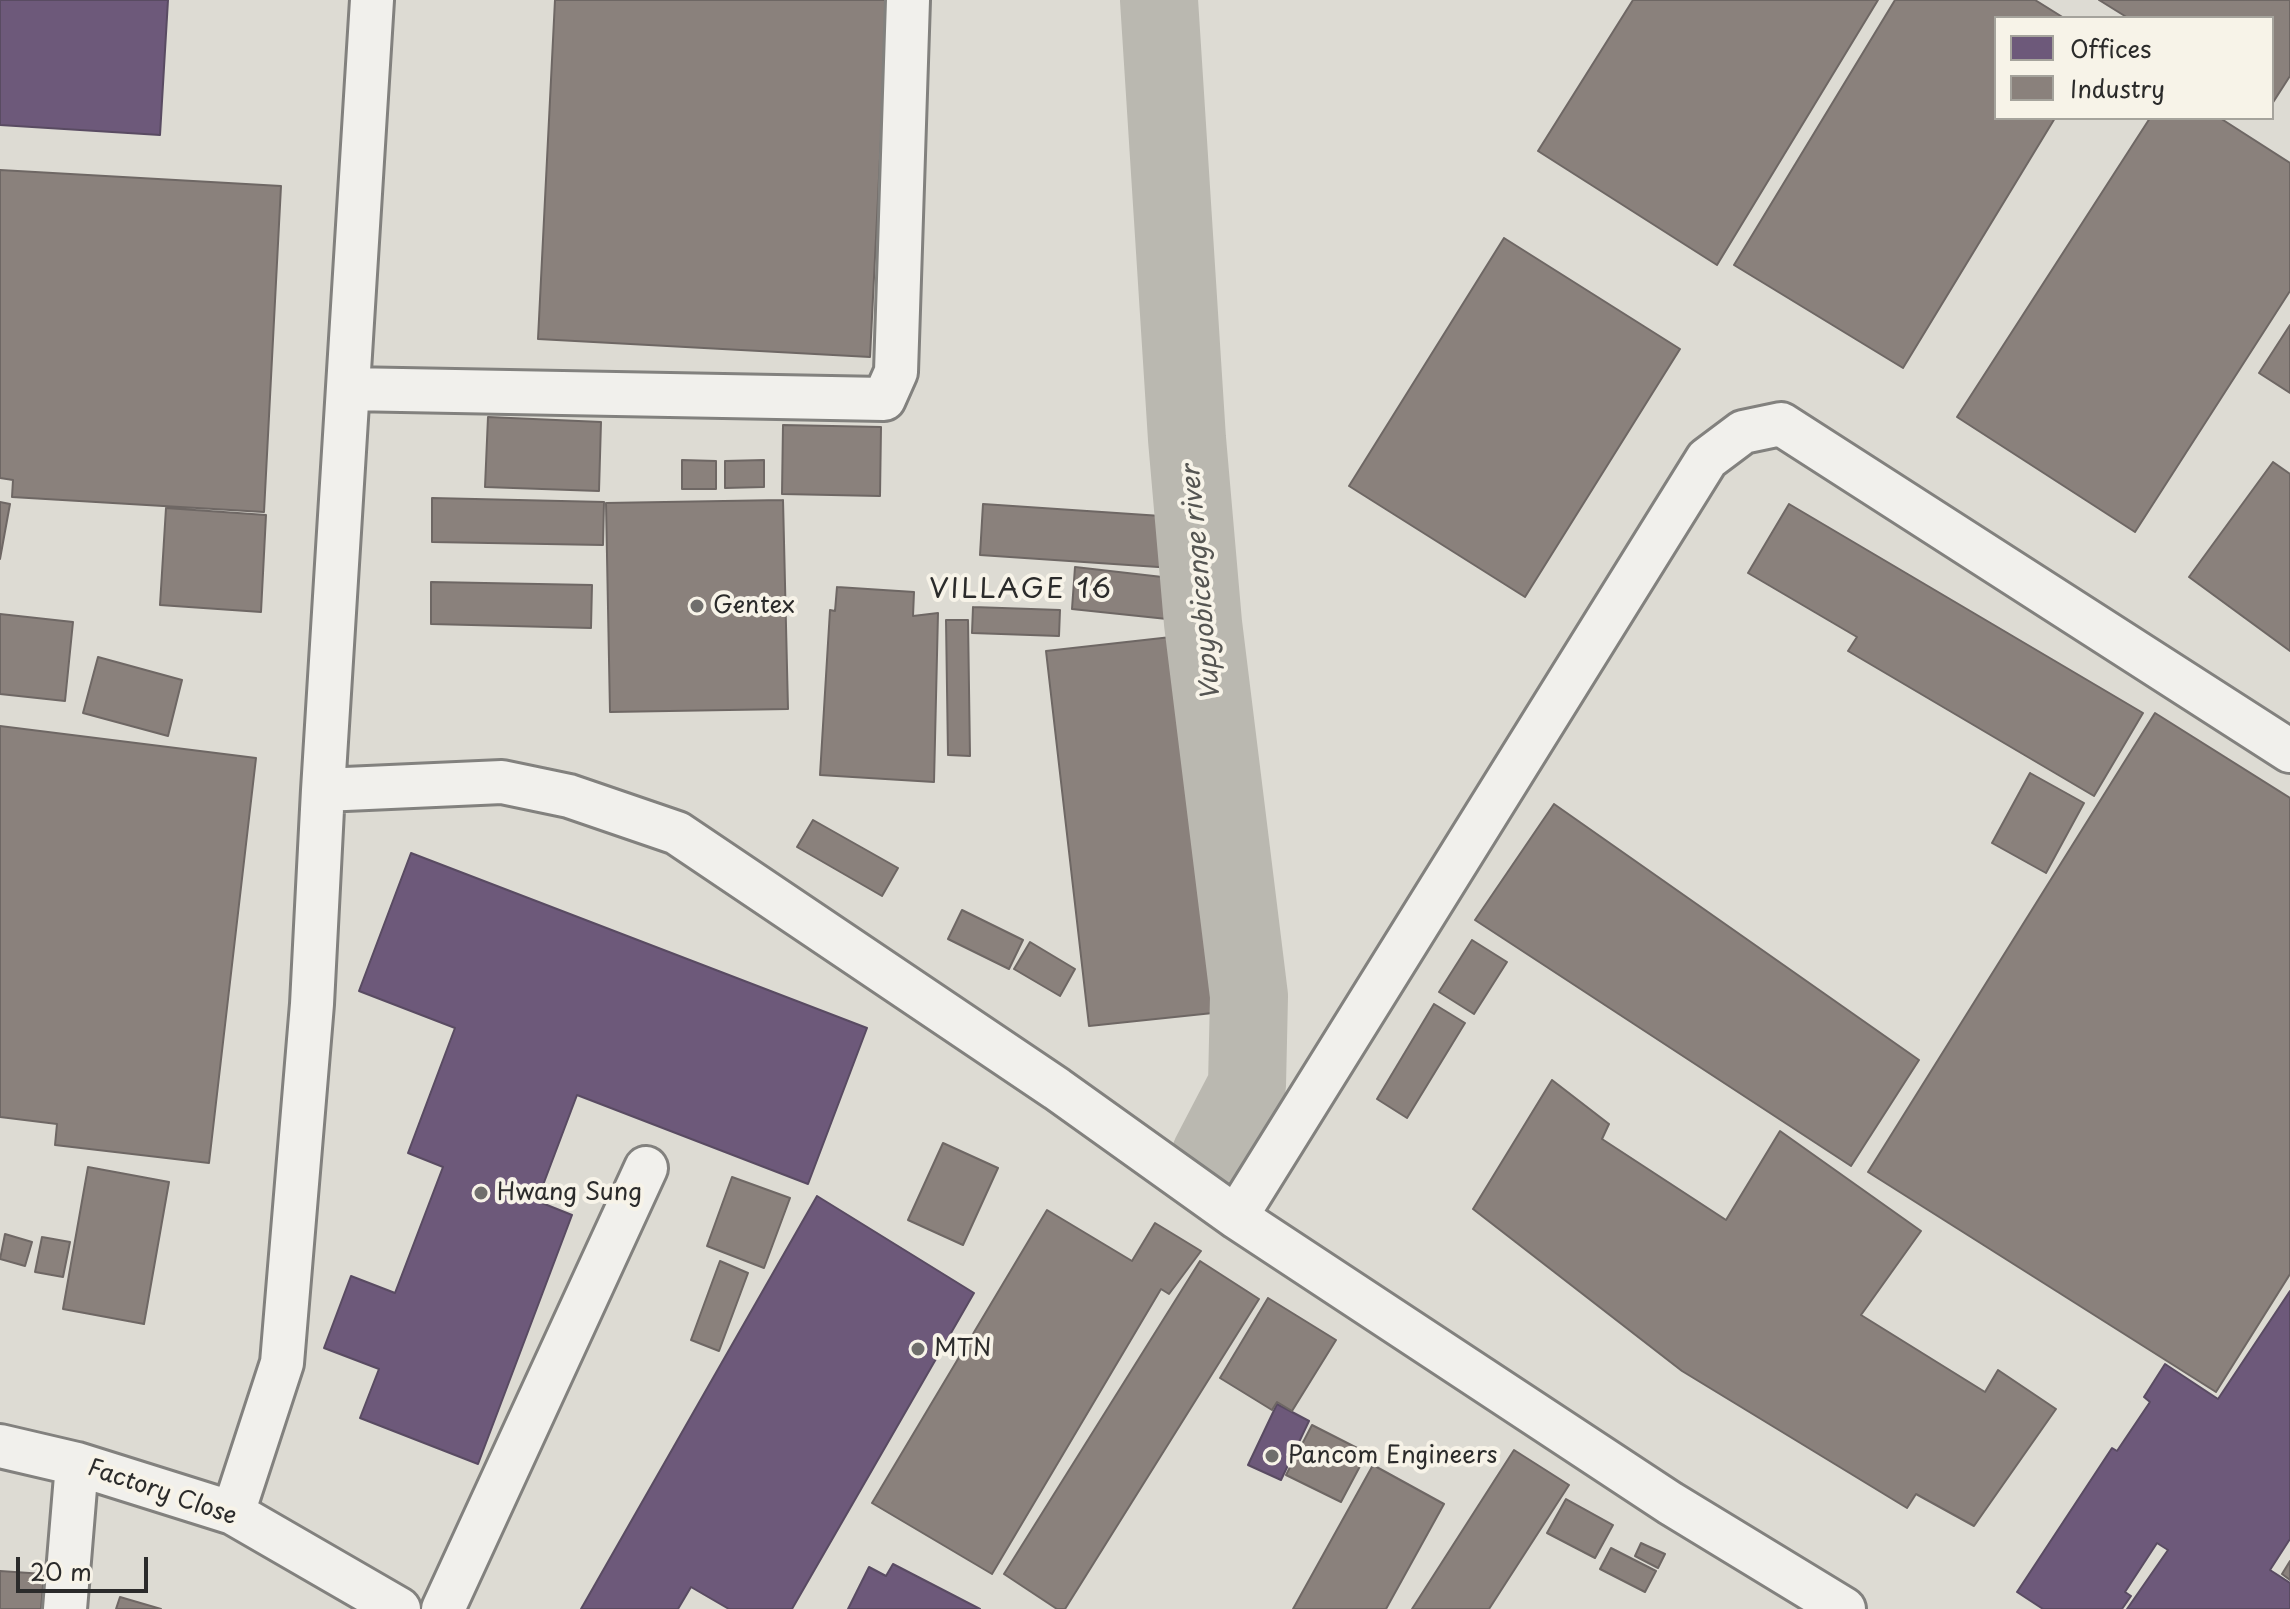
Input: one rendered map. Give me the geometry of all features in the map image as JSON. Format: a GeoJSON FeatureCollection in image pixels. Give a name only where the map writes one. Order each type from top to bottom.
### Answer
{"type":"FeatureCollection","features":[{"type":"Feature","properties":{"kind":"lane"},"geometry":{"type":"LineString","coordinates":[[233,1513],[282,1363],[312,1004],[372,0]]}},
{"type":"Feature","properties":{"kind":"lane"},"geometry":{"type":"LineString","coordinates":[[348,389],[884,399],[896,372],[908,0]]}},
{"type":"Feature","properties":{"kind":"lane"},"geometry":{"type":"LineString","coordinates":[[1236,1217],[1707,459],[1743,432],[1781,424],[2290,751]]}},
{"type":"Feature","properties":{"kind":"lane"},"geometry":{"type":"LineString","coordinates":[[323,790],[502,782],[569,796],[677,833],[1057,1089],[1236,1217],[1670,1503],[1844,1609]]}},
{"type":"Feature","properties":{"kind":"lane"},"geometry":{"type":"LineString","coordinates":[[443,1609],[646,1168]]}},
{"type":"Feature","properties":{"kind":"lane","name":"Factory Close"},"geometry":{"type":"LineString","coordinates":[[0,1446],[77,1464],[233,1513],[399,1609]]}},
{"type":"Feature","properties":{"kind":"lane"},"geometry":{"type":"LineString","coordinates":[[65,1609],[77,1464]]}},
{"type":"Feature","properties":{"kind":"shaded area"},"geometry":{"type":"Polygon","coordinates":[[[0,0],[2290,0],[2290,1609],[0,1609],[0,0]]]}},
{"type":"Feature","properties":{"kind":"building: Offices"},"geometry":{"type":"Polygon","coordinates":[[[0,0],[168,0],[160,135],[0,125],[0,0]]]}},
{"type":"Feature","properties":{"kind":"building: Offices"},"geometry":{"type":"Polygon","coordinates":[[[411,853],[867,1028],[808,1184],[577,1095],[537,1201],[572,1215],[478,1464],[360,1418],[379,1369],[324,1348],[351,1276],[395,1293],[443,1167],[408,1153],[455,1028],[359,991],[411,853]]]}},
{"type":"Feature","properties":{"kind":"building: Offices"},"geometry":{"type":"Polygon","coordinates":[[[817,1196],[974,1293],[792,1609],[729,1609],[691,1587],[678,1609],[581,1609],[817,1196]]]}},
{"type":"Feature","properties":{"kind":"building: Offices"},"geometry":{"type":"Polygon","coordinates":[[[2290,1291],[2290,1539],[2270,1570],[2290,1583],[2290,1609],[2127,1609],[2168,1550],[2157,1543],[2125,1592],[2131,1596],[2122,1609],[2043,1609],[2017,1592],[2112,1448],[2117,1451],[2150,1402],[2144,1397],[2165,1364],[2218,1399],[2290,1291]]]}},
{"type":"Feature","properties":{"kind":"building: Offices"},"geometry":{"type":"Polygon","coordinates":[[[1277,1404],[1309,1421],[1281,1480],[1248,1465],[1277,1404]]]}},
{"type":"Feature","properties":{"kind":"building: Offices"},"geometry":{"type":"Polygon","coordinates":[[[893,1564],[980,1609],[848,1609],[869,1567],[886,1576],[893,1564]]]}},
{"type":"Feature","properties":{"kind":"building: Industry"},"geometry":{"type":"Polygon","coordinates":[[[555,0],[888,0],[870,357],[538,339],[555,0]]]}},
{"type":"Feature","properties":{"kind":"building: Industry"},"geometry":{"type":"Polygon","coordinates":[[[1633,0],[1878,0],[1717,265],[1538,151],[1633,0]]]}},
{"type":"Feature","properties":{"kind":"building: Industry"},"geometry":{"type":"Polygon","coordinates":[[[1895,0],[2035,0],[2061,16],[1994,16],[1994,120],[2054,120],[1903,368],[1734,265],[1895,0]]]}},
{"type":"Feature","properties":{"kind":"building: Industry"},"geometry":{"type":"Polygon","coordinates":[[[2099,0],[2290,0],[2290,76],[2274,101],[2274,16],[2125,16],[2099,0]]]}},
{"type":"Feature","properties":{"kind":"building: Industry"},"geometry":{"type":"Polygon","coordinates":[[[2149,120],[2223,120],[2290,163],[2290,291],[2135,532],[1957,417],[2149,120]]]}},
{"type":"Feature","properties":{"kind":"building: Industry"},"geometry":{"type":"Polygon","coordinates":[[[0,170],[281,186],[264,512],[12,497],[13,480],[0,478],[0,170]]]}},
{"type":"Feature","properties":{"kind":"building: Industry"},"geometry":{"type":"Polygon","coordinates":[[[1504,238],[1680,349],[1525,597],[1349,486],[1504,238]]]}},
{"type":"Feature","properties":{"kind":"building: Industry"},"geometry":{"type":"Polygon","coordinates":[[[2290,325],[2290,393],[2259,373],[2290,325]]]}},
{"type":"Feature","properties":{"kind":"building: Industry"},"geometry":{"type":"Polygon","coordinates":[[[488,417],[601,422],[599,491],[485,487],[488,417]]]}},
{"type":"Feature","properties":{"kind":"building: Industry"},"geometry":{"type":"Polygon","coordinates":[[[783,425],[881,427],[880,496],[782,494],[783,425]]]}},
{"type":"Feature","properties":{"kind":"building: Industry"},"geometry":{"type":"Polygon","coordinates":[[[682,460],[716,461],[716,489],[682,489],[682,460]]]}},
{"type":"Feature","properties":{"kind":"building: Industry"},"geometry":{"type":"Polygon","coordinates":[[[764,460],[764,487],[725,488],[725,461],[764,460]]]}},
{"type":"Feature","properties":{"kind":"building: Industry"},"geometry":{"type":"Polygon","coordinates":[[[2273,462],[2290,474],[2290,651],[2189,577],[2273,462]]]}},
{"type":"Feature","properties":{"kind":"building: Industry"},"geometry":{"type":"Polygon","coordinates":[[[432,498],[604,502],[603,545],[432,542],[432,498]]]}},
{"type":"Feature","properties":{"kind":"building: Industry","name":"Gentex"},"geometry":{"type":"Polygon","coordinates":[[[783,500],[788,709],[610,712],[606,503],[783,500]]]}},
{"type":"Feature","properties":{"kind":"building: Industry"},"geometry":{"type":"Polygon","coordinates":[[[0,502],[10,504],[0,559],[0,502]]]}},
{"type":"Feature","properties":{"kind":"building: Industry"},"geometry":{"type":"Polygon","coordinates":[[[983,504],[1176,517],[1173,568],[980,555],[983,504]]]}},
{"type":"Feature","properties":{"kind":"building: Industry"},"geometry":{"type":"Polygon","coordinates":[[[1789,504],[2143,713],[2094,796],[1848,651],[1857,637],[1748,573],[1789,504]]]}},
{"type":"Feature","properties":{"kind":"building: Industry"},"geometry":{"type":"Polygon","coordinates":[[[166,508],[266,515],[261,612],[160,605],[166,508]]]}},
{"type":"Feature","properties":{"kind":"building: Industry"},"geometry":{"type":"Polygon","coordinates":[[[1075,567],[1171,578],[1167,619],[1072,609],[1075,567]]]}},
{"type":"Feature","properties":{"kind":"building: Industry"},"geometry":{"type":"Polygon","coordinates":[[[431,582],[592,585],[591,628],[431,624],[431,582]]]}},
{"type":"Feature","properties":{"kind":"building: Industry"},"geometry":{"type":"Polygon","coordinates":[[[837,587],[914,592],[913,616],[938,613],[934,782],[820,775],[830,610],[835,611],[837,587]]]}},
{"type":"Feature","properties":{"kind":"building: Industry"},"geometry":{"type":"Polygon","coordinates":[[[973,607],[1060,610],[1059,636],[972,633],[973,607]]]}},
{"type":"Feature","properties":{"kind":"building: Industry"},"geometry":{"type":"Polygon","coordinates":[[[0,614],[73,622],[65,701],[0,694],[0,614]]]}},
{"type":"Feature","properties":{"kind":"building: Industry"},"geometry":{"type":"Polygon","coordinates":[[[946,620],[968,620],[970,756],[948,755],[946,620]]]}},
{"type":"Feature","properties":{"kind":"building: Industry"},"geometry":{"type":"Polygon","coordinates":[[[1189,635],[1232,1011],[1089,1026],[1046,651],[1189,635]]]}},
{"type":"Feature","properties":{"kind":"building: Industry"},"geometry":{"type":"Polygon","coordinates":[[[98,657],[182,680],[168,736],[83,713],[98,657]]]}},
{"type":"Feature","properties":{"kind":"building: Industry"},"geometry":{"type":"Polygon","coordinates":[[[2155,713],[2290,798],[2290,1274],[2216,1392],[1868,1172],[2155,713]]]}},
{"type":"Feature","properties":{"kind":"building: Industry"},"geometry":{"type":"Polygon","coordinates":[[[0,726],[256,758],[209,1163],[55,1145],[57,1124],[0,1117],[0,726]]]}},
{"type":"Feature","properties":{"kind":"building: Industry"},"geometry":{"type":"Polygon","coordinates":[[[2030,773],[2084,803],[2046,873],[1992,843],[2030,773]]]}},
{"type":"Feature","properties":{"kind":"building: Industry"},"geometry":{"type":"Polygon","coordinates":[[[1554,804],[1919,1060],[1851,1166],[1475,920],[1554,804]]]}},
{"type":"Feature","properties":{"kind":"building: Industry"},"geometry":{"type":"Polygon","coordinates":[[[813,820],[898,868],[882,896],[797,847],[813,820]]]}},
{"type":"Feature","properties":{"kind":"building: Industry"},"geometry":{"type":"Polygon","coordinates":[[[962,910],[1023,940],[1009,969],[948,939],[962,910]]]}},
{"type":"Feature","properties":{"kind":"building: Industry"},"geometry":{"type":"Polygon","coordinates":[[[1472,940],[1507,962],[1474,1014],[1439,992],[1472,940]]]}},
{"type":"Feature","properties":{"kind":"building: Industry"},"geometry":{"type":"Polygon","coordinates":[[[1030,942],[1075,969],[1060,996],[1014,969],[1030,942]]]}},
{"type":"Feature","properties":{"kind":"building: Industry"},"geometry":{"type":"Polygon","coordinates":[[[1434,1004],[1465,1023],[1407,1118],[1377,1099],[1434,1004]]]}},
{"type":"Feature","properties":{"kind":"building: Industry"},"geometry":{"type":"Polygon","coordinates":[[[1552,1080],[1609,1124],[1602,1139],[1726,1220],[1780,1131],[1921,1231],[1861,1315],[1985,1392],[1998,1370],[2056,1409],[1974,1526],[1916,1494],[1907,1508],[1682,1371],[1473,1209],[1552,1080]]]}},
{"type":"Feature","properties":{"kind":"building: Industry"},"geometry":{"type":"Polygon","coordinates":[[[943,1143],[998,1168],[963,1245],[908,1220],[943,1143]]]}},
{"type":"Feature","properties":{"kind":"building: Industry"},"geometry":{"type":"Polygon","coordinates":[[[88,1167],[169,1182],[144,1324],[63,1309],[88,1167]]]}},
{"type":"Feature","properties":{"kind":"building: Industry"},"geometry":{"type":"Polygon","coordinates":[[[732,1177],[790,1198],[764,1268],[707,1246],[732,1177]]]}},
{"type":"Feature","properties":{"kind":"building: Industry"},"geometry":{"type":"Polygon","coordinates":[[[1047,1210],[1132,1261],[1155,1223],[1201,1251],[1169,1294],[1161,1289],[992,1574],[872,1503],[1047,1210]]]}},
{"type":"Feature","properties":{"kind":"building: Industry"},"geometry":{"type":"Polygon","coordinates":[[[5,1234],[32,1242],[25,1266],[0,1259],[5,1234]]]}},
{"type":"Feature","properties":{"kind":"building: Industry"},"geometry":{"type":"Polygon","coordinates":[[[42,1237],[70,1242],[63,1277],[35,1272],[42,1237]]]}},
{"type":"Feature","properties":{"kind":"building: Industry"},"geometry":{"type":"Polygon","coordinates":[[[720,1261],[748,1273],[719,1351],[691,1340],[720,1261]]]}},
{"type":"Feature","properties":{"kind":"building: Industry"},"geometry":{"type":"Polygon","coordinates":[[[1200,1261],[1259,1299],[1065,1609],[1057,1609],[1004,1574],[1200,1261]]]}},
{"type":"Feature","properties":{"kind":"building: Industry"},"geometry":{"type":"Polygon","coordinates":[[[1268,1298],[1336,1340],[1292,1411],[1277,1402],[1272,1410],[1220,1378],[1268,1298]]]}},
{"type":"Feature","properties":{"kind":"building: Industry"},"geometry":{"type":"Polygon","coordinates":[[[1312,1425],[1367,1453],[1341,1502],[1286,1475],[1312,1425]]]}},
{"type":"Feature","properties":{"kind":"building: Industry"},"geometry":{"type":"Polygon","coordinates":[[[1514,1450],[1569,1485],[1489,1609],[1412,1609],[1514,1450]]]}},
{"type":"Feature","properties":{"kind":"building: Industry"},"geometry":{"type":"Polygon","coordinates":[[[1373,1465],[1444,1504],[1386,1609],[1293,1609],[1373,1465]]]}},
{"type":"Feature","properties":{"kind":"building: Industry"},"geometry":{"type":"Polygon","coordinates":[[[1566,1499],[1613,1525],[1595,1558],[1547,1533],[1566,1499]]]}},
{"type":"Feature","properties":{"kind":"building: Industry"},"geometry":{"type":"Polygon","coordinates":[[[1641,1543],[1665,1554],[1658,1568],[1635,1556],[1641,1543]]]}},
{"type":"Feature","properties":{"kind":"building: Industry"},"geometry":{"type":"Polygon","coordinates":[[[1611,1548],[1656,1571],[1645,1592],[1600,1569],[1611,1548]]]}},
{"type":"Feature","properties":{"kind":"building: Industry"},"geometry":{"type":"Polygon","coordinates":[[[2290,1561],[2290,1580],[2282,1574],[2290,1561]]]}},
{"type":"Feature","properties":{"kind":"building: Industry"},"geometry":{"type":"Polygon","coordinates":[[[0,1571],[44,1574],[41,1609],[0,1609],[0,1571]]]}},
{"type":"Feature","properties":{"kind":"building: Industry"},"geometry":{"type":"Polygon","coordinates":[[[120,1597],[161,1609],[116,1609],[120,1597]]]}},
{"type":"Feature","properties":{"kind":"waterway","name":"Vupyobicenge river"},"geometry":{"type":"LineString","coordinates":[[1159,0],[1187,439],[1203,623],[1249,996],[1247,1085],[1210,1156]]}},
{"type":"Feature","properties":{"kind":"place","name":"Gentex"},"geometry":{"type":"Point","coordinates":[697,606]}},
{"type":"Feature","properties":{"kind":"place","name":"Hwang Sung"},"geometry":{"type":"Point","coordinates":[481,1193]}},
{"type":"Feature","properties":{"kind":"place","name":"MTN"},"geometry":{"type":"Point","coordinates":[918,1349]}},
{"type":"Feature","properties":{"kind":"place","name":"Pancom Engineers"},"geometry":{"type":"Point","coordinates":[1272,1456]}},
{"type":"Feature","properties":{"kind":"district","name":"VILLAGE 16"},"geometry":{"type":"Point","coordinates":[1021,590]}}]}
